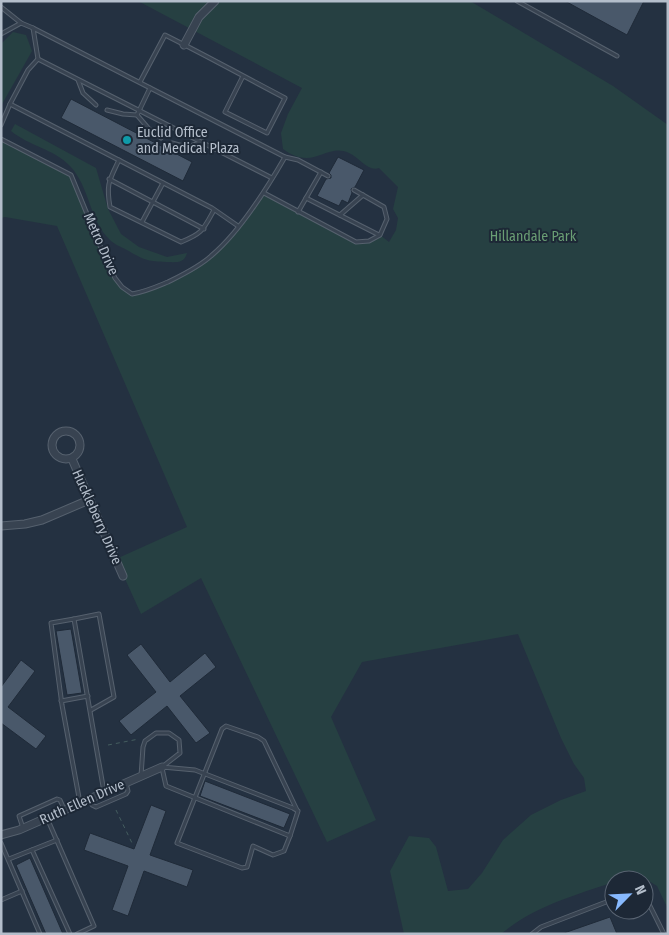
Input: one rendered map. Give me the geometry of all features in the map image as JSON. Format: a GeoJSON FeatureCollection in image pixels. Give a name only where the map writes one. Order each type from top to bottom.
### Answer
{"type":"FeatureCollection","features":[{"type":"Feature","properties":{"kind":"street"},"geometry":{"type":"LineString","coordinates":[[184,45],[199,17],[215,1]]}},
{"type":"Feature","properties":{"kind":"street","name":"Huckleberry Drive"},"geometry":{"type":"LineString","coordinates":[[64,430],[75,433],[81,441],[79,451],[72,459],[61,458],[54,453],[52,448],[55,436],[64,430]]}},
{"type":"Feature","properties":{"kind":"street","name":"Huckleberry Drive"},"geometry":{"type":"LineString","coordinates":[[72,459],[123,576]]}},
{"type":"Feature","properties":{"kind":"street"},"geometry":{"type":"LineString","coordinates":[[1,526],[42,520],[89,500]]}},
{"type":"Feature","properties":{"kind":"street","name":"Ruth Ellen Drive"},"geometry":{"type":"LineString","coordinates":[[1,835],[47,818],[162,767]]}},
{"type":"Feature","properties":{"kind":"lane"},"geometry":{"type":"LineString","coordinates":[[516,1],[616,56]]}},
{"type":"Feature","properties":{"kind":"lane"},"geometry":{"type":"LineString","coordinates":[[1,7],[22,23],[285,157],[298,160],[328,176]]}},
{"type":"Feature","properties":{"kind":"lane"},"geometry":{"type":"LineString","coordinates":[[1,34],[22,23]]}},
{"type":"Feature","properties":{"kind":"lane"},"geometry":{"type":"LineString","coordinates":[[1,125],[28,70],[38,58],[34,28]]}},
{"type":"Feature","properties":{"kind":"lane"},"geometry":{"type":"LineString","coordinates":[[140,82],[164,35],[184,45],[285,98],[267,133],[225,112],[243,76]]}},
{"type":"Feature","properties":{"kind":"lane"},"geometry":{"type":"LineString","coordinates":[[38,58],[272,178]]}},
{"type":"Feature","properties":{"kind":"lane"},"geometry":{"type":"LineString","coordinates":[[78,79],[83,93],[96,105]]}},
{"type":"Feature","properties":{"kind":"lane"},"geometry":{"type":"LineString","coordinates":[[137,115],[150,88]]}},
{"type":"Feature","properties":{"kind":"lane"},"geometry":{"type":"LineString","coordinates":[[10,104],[214,210],[238,226]]}},
{"type":"Feature","properties":{"kind":"lane"},"geometry":{"type":"LineString","coordinates":[[107,110],[137,115],[160,138]]}},
{"type":"Feature","properties":{"kind":"lane","name":"Metro Drive"},"geometry":{"type":"LineString","coordinates":[[1,139],[71,175],[115,278],[122,287],[132,294],[146,292],[179,277],[210,257],[264,193],[285,157]]}},
{"type":"Feature","properties":{"kind":"lane"},"geometry":{"type":"LineString","coordinates":[[172,143],[187,147],[203,142]]}},
{"type":"Feature","properties":{"kind":"lane"},"geometry":{"type":"LineString","coordinates":[[119,160],[109,180],[107,189],[110,207],[181,242],[197,235],[204,229],[214,210]]}},
{"type":"Feature","properties":{"kind":"lane"},"geometry":{"type":"LineString","coordinates":[[298,212],[321,172]]}},
{"type":"Feature","properties":{"kind":"lane"},"geometry":{"type":"LineString","coordinates":[[109,180],[204,229]]}},
{"type":"Feature","properties":{"kind":"lane"},"geometry":{"type":"LineString","coordinates":[[142,223],[163,183]]}},
{"type":"Feature","properties":{"kind":"lane"},"geometry":{"type":"LineString","coordinates":[[264,193],[356,242],[369,241],[380,235],[387,219],[384,207],[354,190]]}},
{"type":"Feature","properties":{"kind":"lane"},"geometry":{"type":"LineString","coordinates":[[340,215],[363,195]]}},
{"type":"Feature","properties":{"kind":"lane"},"geometry":{"type":"LineString","coordinates":[[306,198],[380,235]]}},
{"type":"Feature","properties":{"kind":"lane"},"geometry":{"type":"LineString","coordinates":[[80,803],[61,701],[51,623],[99,614],[114,697],[91,710]]}},
{"type":"Feature","properties":{"kind":"lane"},"geometry":{"type":"LineString","coordinates":[[74,619],[104,792]]}},
{"type":"Feature","properties":{"kind":"lane"},"geometry":{"type":"LineString","coordinates":[[61,701],[88,696]]}},
{"type":"Feature","properties":{"kind":"lane"},"geometry":{"type":"LineString","coordinates":[[226,726],[258,737],[264,741],[298,811],[284,851],[273,855],[254,846],[247,867],[242,868],[177,844],[204,773],[222,729],[226,726]]}},
{"type":"Feature","properties":{"kind":"lane"},"geometry":{"type":"LineString","coordinates":[[141,776],[145,741],[156,733],[169,733],[179,740],[180,753],[162,767]]}},
{"type":"Feature","properties":{"kind":"lane"},"geometry":{"type":"LineString","coordinates":[[162,767],[182,767],[204,773],[298,811]]}},
{"type":"Feature","properties":{"kind":"lane"},"geometry":{"type":"LineString","coordinates":[[162,767],[166,786],[290,836]]}},
{"type":"Feature","properties":{"kind":"lane"},"geometry":{"type":"LineString","coordinates":[[89,799],[92,805],[96,807],[126,794],[128,791],[126,783]]}},
{"type":"Feature","properties":{"kind":"lane"},"geometry":{"type":"LineString","coordinates":[[23,828],[19,816],[57,799],[60,800],[64,810]]}},
{"type":"Feature","properties":{"kind":"lane"},"geometry":{"type":"LineString","coordinates":[[47,818],[94,926],[77,934]]}},
{"type":"Feature","properties":{"kind":"lane"},"geometry":{"type":"LineString","coordinates":[[8,859],[56,840]]}},
{"type":"Feature","properties":{"kind":"lane"},"geometry":{"type":"LineString","coordinates":[[1,843],[40,934]]}},
{"type":"Feature","properties":{"kind":"lane"},"geometry":{"type":"LineString","coordinates":[[32,850],[70,934]]}},
{"type":"Feature","properties":{"kind":"lane"},"geometry":{"type":"LineString","coordinates":[[1,900],[22,891]]}},
{"type":"Feature","properties":{"kind":"lane"},"geometry":{"type":"LineString","coordinates":[[532,934],[541,927],[604,903]]}},
{"type":"Feature","properties":{"kind":"lane"},"geometry":{"type":"LineString","coordinates":[[654,914],[664,934]]}},
{"type":"Feature","properties":{"kind":"path"},"geometry":{"type":"LineString","coordinates":[[108,745],[142,739]]}},
{"type":"Feature","properties":{"kind":"path"},"geometry":{"type":"LineString","coordinates":[[116,810],[132,843]]}},
{"type":"Feature","properties":{"kind":"green space","name":"Hillandale Park"},"geometry":{"type":"Polygon","coordinates":[[[138,1],[470,1],[613,86],[668,125],[668,909],[657,886],[654,884],[654,870],[604,870],[604,885],[541,909],[501,934],[404,934],[390,871],[409,836],[429,838],[436,847],[448,891],[468,889],[482,873],[503,840],[531,815],[561,800],[586,791],[584,778],[574,764],[561,738],[518,634],[362,662],[331,717],[376,820],[327,842],[201,578],[141,614],[116,559],[187,527],[57,226],[5,217],[1,218],[1,139],[71,175],[115,278],[122,287],[132,294],[142,292],[185,274],[212,256],[226,242],[264,193],[356,242],[369,241],[380,235],[389,242],[396,230],[398,218],[393,209],[398,187],[379,168],[371,168],[353,155],[341,151],[303,158],[283,149],[281,133],[288,114],[302,88],[138,1]]]}},
{"type":"Feature","properties":{"kind":"green space"},"geometry":{"type":"Polygon","coordinates":[[[13,32],[26,35],[32,51],[1,106],[1,44],[13,32]]]}},
{"type":"Feature","properties":{"kind":"green space"},"geometry":{"type":"Polygon","coordinates":[[[15,124],[96,168],[108,209],[121,234],[139,247],[167,257],[187,253],[186,257],[182,261],[176,262],[149,260],[137,256],[112,241],[103,232],[98,223],[77,174],[57,155],[11,131],[15,124]]]}},
{"type":"Feature","properties":{"kind":"building"},"geometry":{"type":"Polygon","coordinates":[[[565,1],[644,1],[627,35],[565,1]]]}},
{"type":"Feature","properties":{"kind":"building","name":"Euclid Office and Medical Plaza"},"geometry":{"type":"Polygon","coordinates":[[[71,99],[192,162],[183,181],[61,118],[71,99]]]}},
{"type":"Feature","properties":{"kind":"building"},"geometry":{"type":"Polygon","coordinates":[[[338,157],[364,170],[355,187],[351,189],[352,193],[348,203],[342,200],[339,206],[317,196],[326,179],[331,178],[329,173],[338,157]]]}},
{"type":"Feature","properties":{"kind":"building"},"geometry":{"type":"Polygon","coordinates":[[[71,629],[82,693],[67,695],[56,631],[71,629]]]}},
{"type":"Feature","properties":{"kind":"building"},"geometry":{"type":"Polygon","coordinates":[[[141,644],[170,682],[205,653],[216,667],[180,696],[210,733],[196,743],[167,706],[131,735],[119,721],[156,692],[127,655],[141,644]]]}},
{"type":"Feature","properties":{"kind":"building"},"geometry":{"type":"Polygon","coordinates":[[[21,660],[35,671],[8,707],[46,736],[36,749],[1,723],[1,687],[21,660]]]}},
{"type":"Feature","properties":{"kind":"building"},"geometry":{"type":"Polygon","coordinates":[[[205,781],[290,814],[284,828],[200,796],[205,781]]]}},
{"type":"Feature","properties":{"kind":"building"},"geometry":{"type":"Polygon","coordinates":[[[151,805],[166,811],[150,855],[193,870],[187,887],[144,871],[128,916],[112,910],[128,866],[84,850],[90,833],[134,849],[151,805]]]}},
{"type":"Feature","properties":{"kind":"building"},"geometry":{"type":"Polygon","coordinates":[[[30,858],[63,934],[46,934],[16,865],[30,858]]]}},
{"type":"Feature","properties":{"kind":"building"},"geometry":{"type":"Polygon","coordinates":[[[604,919],[611,920],[617,934],[564,934],[604,919]]]}},
{"type":"Feature","properties":{"kind":"place","name":"Euclid Office and Medical Plaza"},"geometry":{"type":"Point","coordinates":[127,140]}}]}
